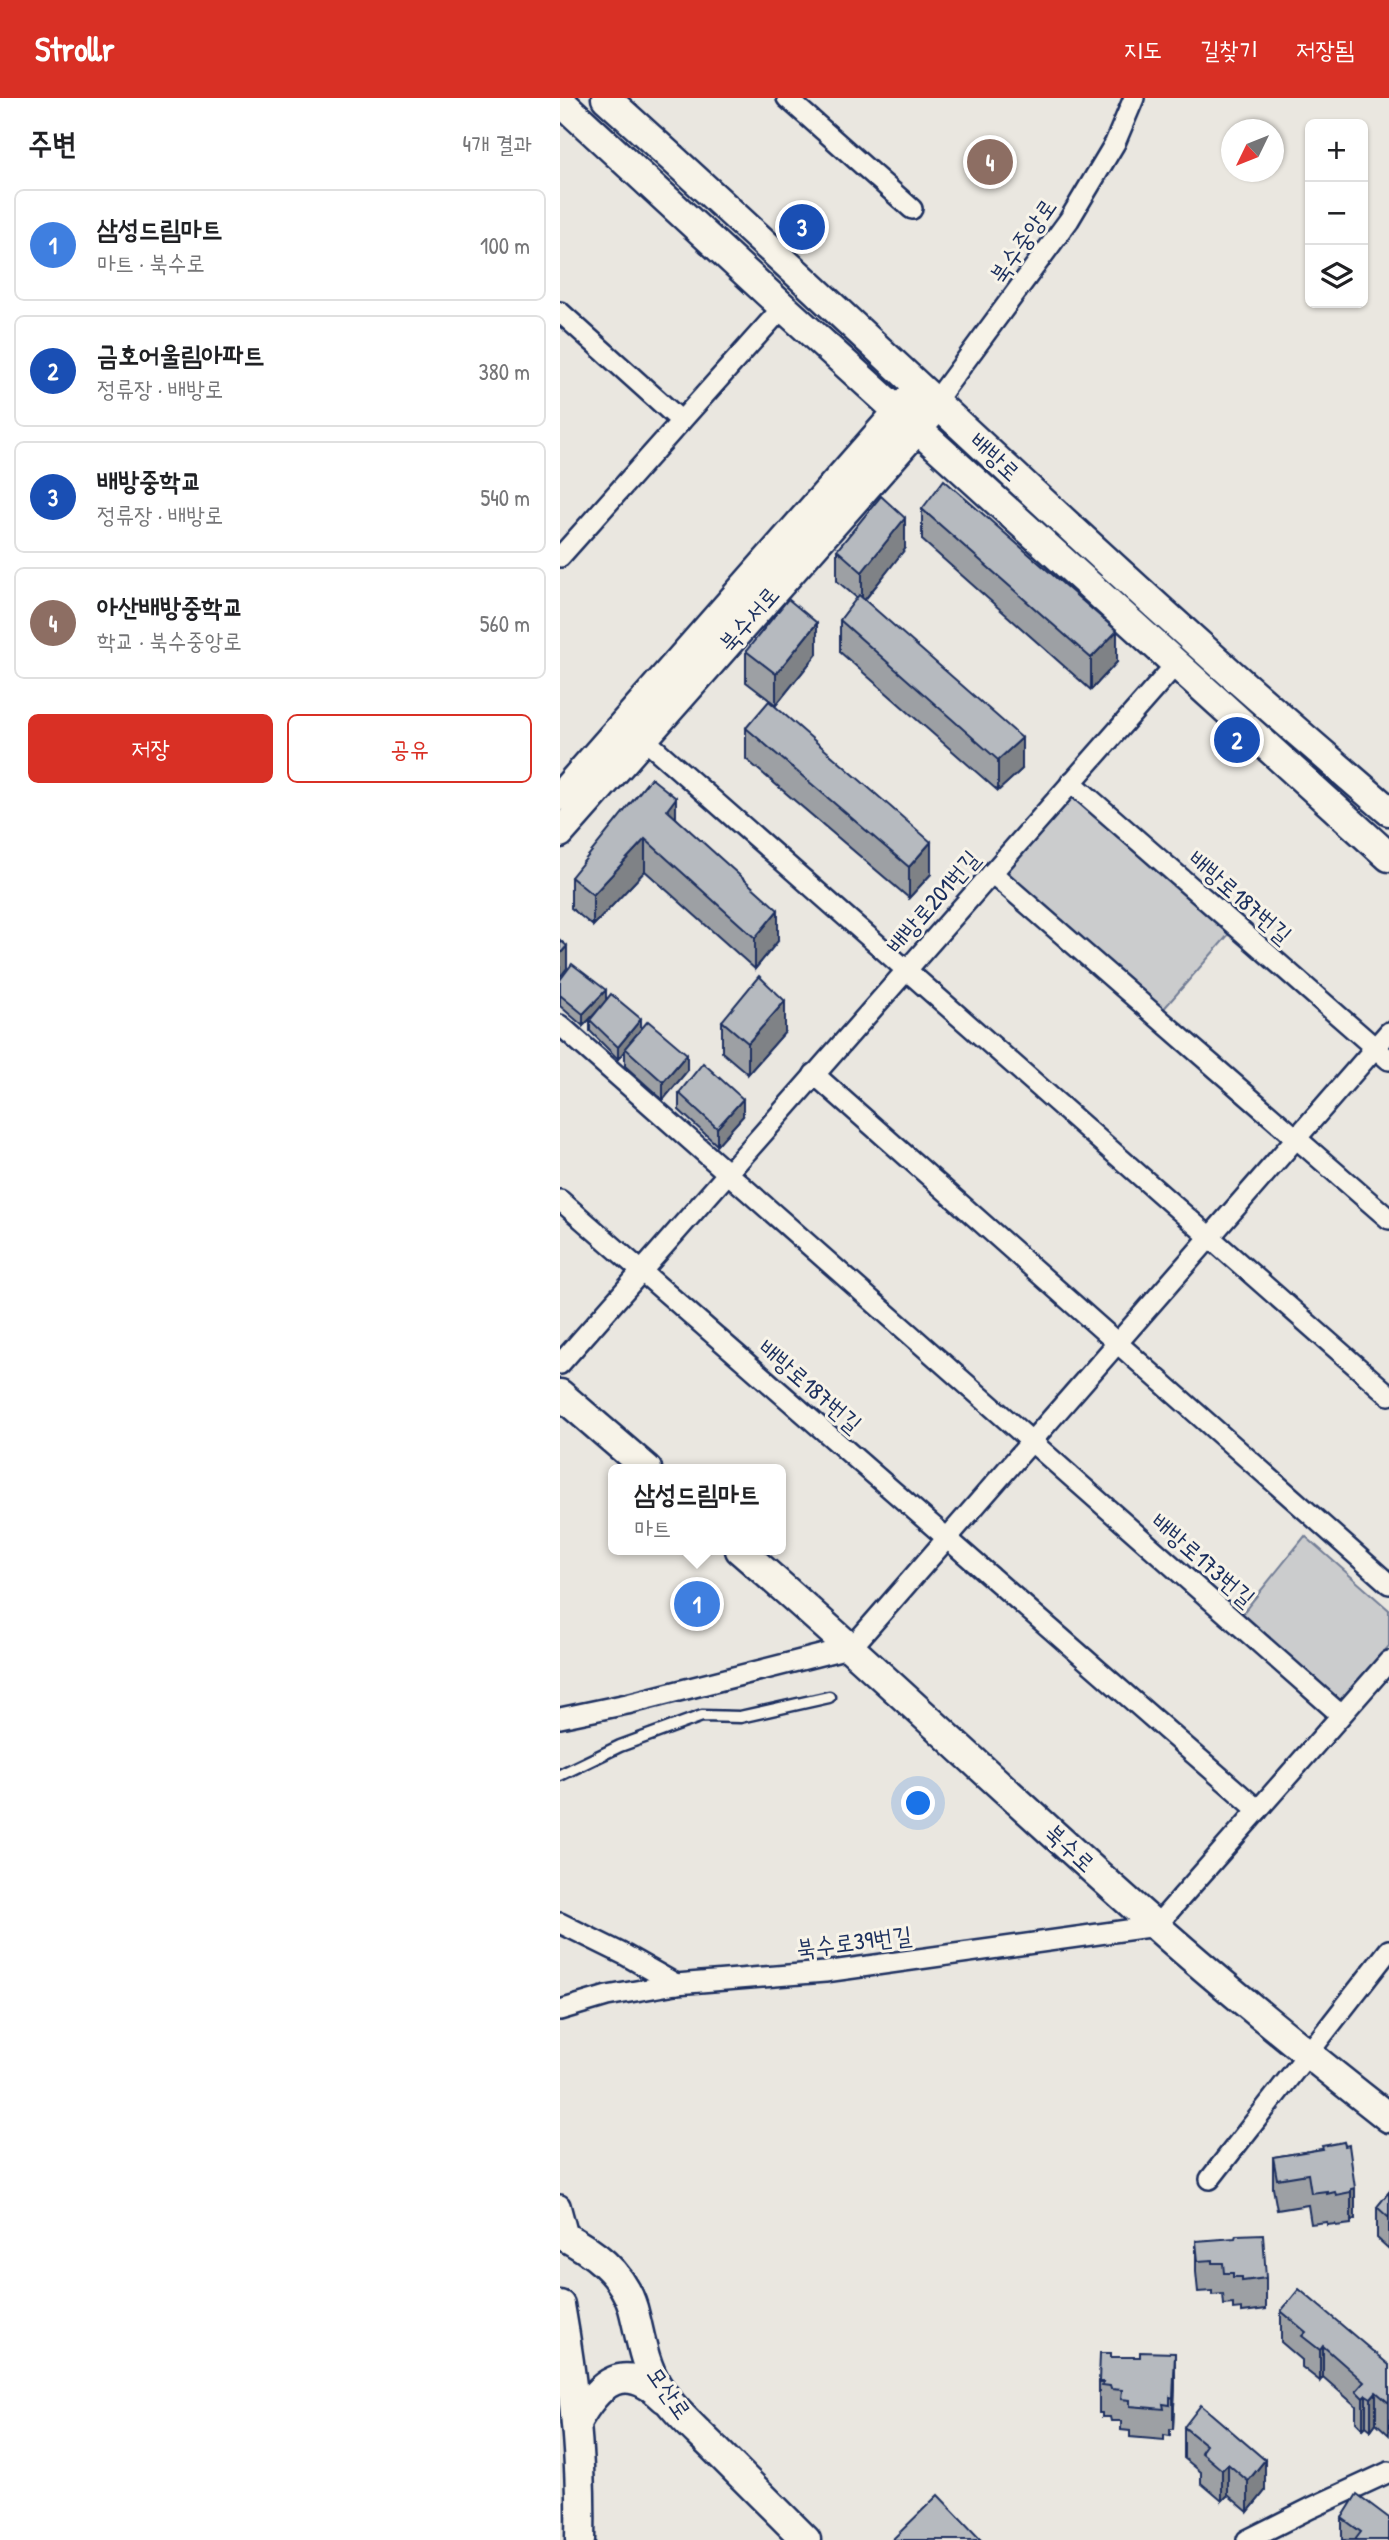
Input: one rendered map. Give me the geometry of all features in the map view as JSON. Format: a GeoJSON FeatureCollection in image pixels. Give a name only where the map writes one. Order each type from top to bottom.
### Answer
{"type":"FeatureCollection","features":[{"type":"Feature","properties":{"kind":"street","name":"배방로"},"geometry":{"type":"LineString","coordinates":[[606,98],[1205,650],[1389,811]]}},
{"type":"Feature","properties":{"kind":"street"},"geometry":{"type":"LineString","coordinates":[[787,98],[912,209]]}},
{"type":"Feature","properties":{"kind":"street","name":"북수중앙로"},"geometry":{"type":"LineString","coordinates":[[931,398],[1069,220],[1115,143],[1134,98]]}},
{"type":"Feature","properties":{"kind":"street","name":"배방로"},"geometry":{"type":"LineString","coordinates":[[560,101],[1389,857]]}},
{"type":"Feature","properties":{"kind":"street"},"geometry":{"type":"LineString","coordinates":[[560,557],[783,307]]}},
{"type":"Feature","properties":{"kind":"street"},"geometry":{"type":"LineString","coordinates":[[563,321],[681,421]]}},
{"type":"Feature","properties":{"kind":"street","name":"북수서로"},"geometry":{"type":"LineString","coordinates":[[563,785],[931,398]]}},
{"type":"Feature","properties":{"kind":"street","name":"북수서로"},"geometry":{"type":"LineString","coordinates":[[560,833],[644,738],[909,420]]}},
{"type":"Feature","properties":{"kind":"street","name":"배방로201번길"},"geometry":{"type":"LineString","coordinates":[[560,1364],[1176,664]]}},
{"type":"Feature","properties":{"kind":"street"},"geometry":{"type":"LineString","coordinates":[[644,738],[1389,1395]]}},
{"type":"Feature","properties":{"kind":"street","name":"배방로187번길"},"geometry":{"type":"LineString","coordinates":[[1072,782],[1382,1054]]}},
{"type":"Feature","properties":{"kind":"street"},"geometry":{"type":"LineString","coordinates":[[992,873],[1389,1219]]}},
{"type":"Feature","properties":{"kind":"street"},"geometry":{"type":"LineString","coordinates":[[560,1025],[1031,1441]]}},
{"type":"Feature","properties":{"kind":"street"},"geometry":{"type":"LineString","coordinates":[[560,1718],[852,1647],[1296,1139],[1382,1054],[1389,1032]]}},
{"type":"Feature","properties":{"kind":"street"},"geometry":{"type":"LineString","coordinates":[[814,1074],[1389,1584]]}},
{"type":"Feature","properties":{"kind":"street"},"geometry":{"type":"LineString","coordinates":[[560,1200],[641,1271]]}},
{"type":"Feature","properties":{"kind":"street","name":"배방로187번길"},"geometry":{"type":"LineString","coordinates":[[641,1271],[947,1538]]}},
{"type":"Feature","properties":{"kind":"street"},"geometry":{"type":"LineString","coordinates":[[560,1394],[641,1464]]}},
{"type":"Feature","properties":{"kind":"street","name":"배방로173번길"},"geometry":{"type":"LineString","coordinates":[[1031,1441],[1342,1715]]}},
{"type":"Feature","properties":{"kind":"street"},"geometry":{"type":"LineString","coordinates":[[947,1538],[1258,1810]]}},
{"type":"Feature","properties":{"kind":"street","name":"북수로"},"geometry":{"type":"LineString","coordinates":[[746,1555],[852,1647],[1156,1926],[1389,2118]]}},
{"type":"Feature","properties":{"kind":"street"},"geometry":{"type":"LineString","coordinates":[[1156,1926],[1389,1661]]}},
{"type":"Feature","properties":{"kind":"street"},"geometry":{"type":"LineString","coordinates":[[560,1923],[676,1984]]}},
{"type":"Feature","properties":{"kind":"street","name":"북수로39번길"},"geometry":{"type":"LineString","coordinates":[[560,2010],[607,1996],[676,1984],[825,1972],[1156,1926]]}},
{"type":"Feature","properties":{"kind":"street"},"geometry":{"type":"LineString","coordinates":[[1210,2179],[1389,1950]]}},
{"type":"Feature","properties":{"kind":"street"},"geometry":{"type":"LineString","coordinates":[[560,2205],[565,2236]]}},
{"type":"Feature","properties":{"kind":"street","name":"모산로"},"geometry":{"type":"LineString","coordinates":[[565,2236],[589,2249],[607,2265],[622,2284],[632,2305],[644,2355],[657,2384],[676,2410],[806,2540]]}},
{"type":"Feature","properties":{"kind":"street"},"geometry":{"type":"LineString","coordinates":[[560,2305],[581,2479],[580,2540]]}},
{"type":"Feature","properties":{"kind":"street"},"geometry":{"type":"LineString","coordinates":[[576,2423],[587,2403],[600,2389],[620,2377],[638,2379],[654,2389],[676,2410]]}},
{"type":"Feature","properties":{"kind":"street"},"geometry":{"type":"LineString","coordinates":[[1247,2540],[1389,2472]]}},
{"type":"Feature","properties":{"kind":"lane"},"geometry":{"type":"LineString","coordinates":[[560,1776],[620,1746],[702,1716],[740,1717],[829,1698]]}},
{"type":"Feature","properties":{"kind":"shaded area"},"geometry":{"type":"Polygon","coordinates":[[[1068,779],[1236,926],[1161,1012],[991,866],[1068,779]]]}},
{"type":"Feature","properties":{"kind":"shaded area"},"geometry":{"type":"Polygon","coordinates":[[[1305,1536],[1389,1610],[1389,1646],[1340,1704],[1242,1614],[1305,1536]]]}},
{"type":"Feature","properties":{"kind":"building"},"geometry":{"type":"Polygon","coordinates":[[[944,480],[1117,631],[1091,658],[922,509],[944,480]]]}},
{"type":"Feature","properties":{"kind":"building"},"geometry":{"type":"Polygon","coordinates":[[[881,496],[905,518],[862,572],[837,550],[881,496]]]}},
{"type":"Feature","properties":{"kind":"building"},"geometry":{"type":"Polygon","coordinates":[[[859,595],[1022,738],[998,760],[840,620],[859,595]]]}},
{"type":"Feature","properties":{"kind":"building"},"geometry":{"type":"Polygon","coordinates":[[[788,599],[817,623],[776,674],[746,651],[788,599]]]}},
{"type":"Feature","properties":{"kind":"building"},"geometry":{"type":"Polygon","coordinates":[[[769,701],[931,842],[909,867],[746,728],[769,701]]]}},
{"type":"Feature","properties":{"kind":"building"},"geometry":{"type":"Polygon","coordinates":[[[651,778],[676,798],[667,810],[778,910],[755,938],[645,839],[593,895],[571,877],[651,778]]]}},
{"type":"Feature","properties":{"kind":"building"},"geometry":{"type":"Polygon","coordinates":[[[560,940],[567,946],[560,954],[560,940]]]}},
{"type":"Feature","properties":{"kind":"building"},"geometry":{"type":"Polygon","coordinates":[[[572,964],[606,990],[583,1014],[560,995],[560,980],[572,964]]]}},
{"type":"Feature","properties":{"kind":"building"},"geometry":{"type":"Polygon","coordinates":[[[759,976],[785,1001],[748,1043],[722,1021],[759,976]]]}},
{"type":"Feature","properties":{"kind":"building"},"geometry":{"type":"Polygon","coordinates":[[[611,994],[641,1019],[618,1047],[590,1020],[611,994]]]}},
{"type":"Feature","properties":{"kind":"building"},"geometry":{"type":"Polygon","coordinates":[[[648,1021],[687,1054],[663,1082],[625,1048],[648,1021]]]}},
{"type":"Feature","properties":{"kind":"building"},"geometry":{"type":"Polygon","coordinates":[[[703,1063],[743,1099],[717,1128],[679,1093],[703,1063]]]}},
{"type":"Feature","properties":{"kind":"building"},"geometry":{"type":"Polygon","coordinates":[[[1344,2142],[1345,2146],[1349,2145],[1355,2188],[1351,2189],[1351,2192],[1336,2195],[1335,2192],[1327,2194],[1327,2191],[1311,2193],[1308,2174],[1277,2179],[1273,2157],[1323,2149],[1322,2146],[1344,2142]]]}},
{"type":"Feature","properties":{"kind":"building"},"geometry":{"type":"Polygon","coordinates":[[[1389,2192],[1389,2218],[1377,2207],[1389,2192]]]}},
{"type":"Feature","properties":{"kind":"building"},"geometry":{"type":"Polygon","coordinates":[[[1263,2234],[1266,2278],[1242,2281],[1242,2277],[1233,2277],[1233,2273],[1224,2273],[1223,2263],[1212,2263],[1212,2260],[1198,2261],[1196,2241],[1263,2234]]]}},
{"type":"Feature","properties":{"kind":"building"},"geometry":{"type":"Polygon","coordinates":[[[1299,2289],[1389,2365],[1389,2403],[1376,2392],[1371,2398],[1366,2395],[1363,2398],[1356,2391],[1364,2382],[1323,2346],[1320,2350],[1302,2336],[1306,2332],[1281,2311],[1299,2289]]]}},
{"type":"Feature","properties":{"kind":"building"},"geometry":{"type":"Polygon","coordinates":[[[1140,2352],[1175,2353],[1173,2398],[1170,2397],[1170,2405],[1163,2404],[1164,2409],[1130,2406],[1130,2400],[1121,2399],[1122,2390],[1111,2389],[1099,2382],[1100,2353],[1111,2353],[1111,2357],[1140,2357],[1140,2352]]]}},
{"type":"Feature","properties":{"kind":"building"},"geometry":{"type":"Polygon","coordinates":[[[1201,2405],[1265,2460],[1248,2481],[1228,2464],[1222,2470],[1201,2452],[1206,2445],[1184,2427],[1201,2405]]]}},
{"type":"Feature","properties":{"kind":"building"},"geometry":{"type":"Polygon","coordinates":[[[1357,2494],[1389,2518],[1389,2540],[1355,2540],[1361,2532],[1342,2518],[1357,2494]]]}},
{"type":"Feature","properties":{"kind":"building"},"geometry":{"type":"Polygon","coordinates":[[[938,2495],[981,2540],[892,2540],[938,2495]]]}},
{"type":"Feature","properties":{"kind":"place","name":"아산배방중학교"},"geometry":{"type":"Point","coordinates":[990,162]}},
{"type":"Feature","properties":{"kind":"place","name":"배방중학교"},"geometry":{"type":"Point","coordinates":[802,227]}},
{"type":"Feature","properties":{"kind":"place","name":"금호어울림아파트"},"geometry":{"type":"Point","coordinates":[1237,740]}},
{"type":"Feature","properties":{"kind":"place","name":"삼성드림마트"},"geometry":{"type":"Point","coordinates":[697,1604]}}]}
